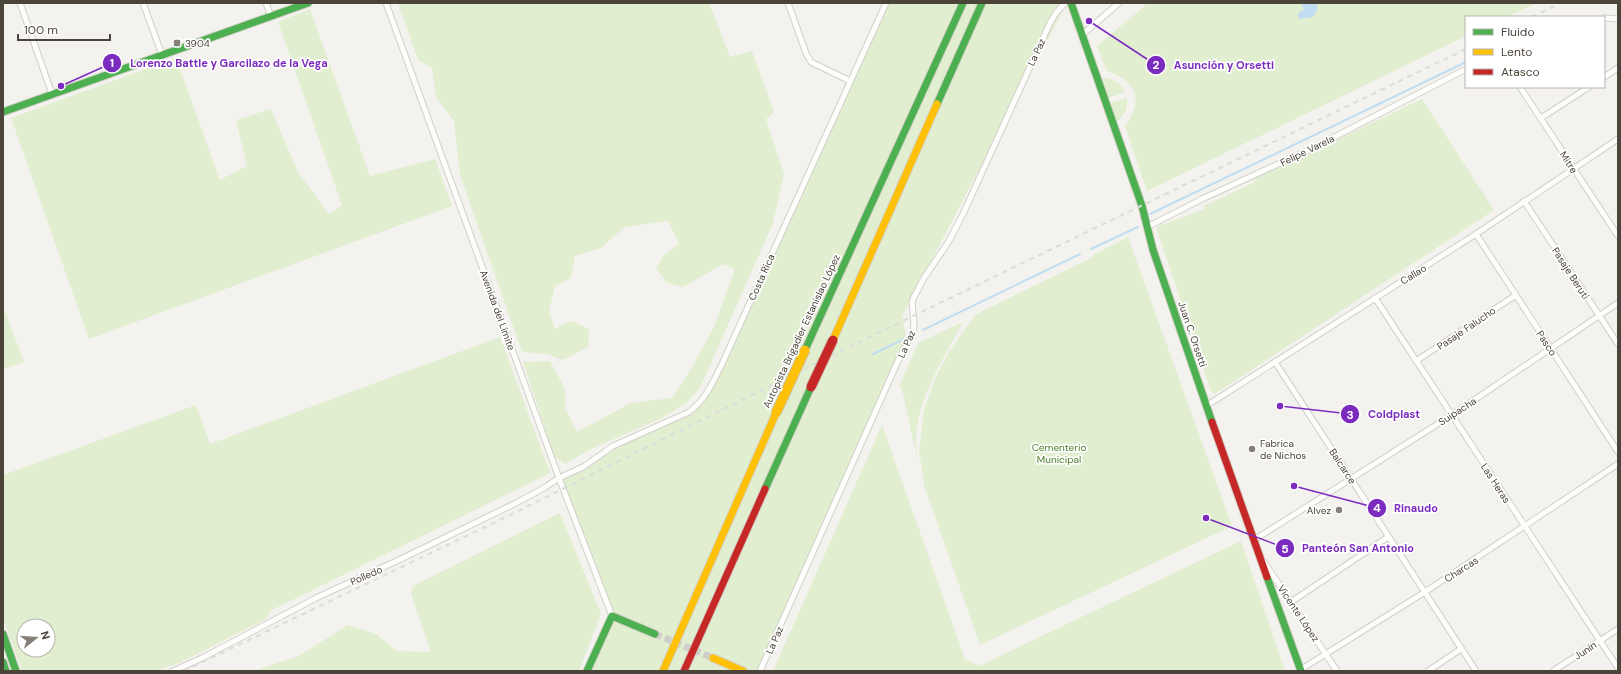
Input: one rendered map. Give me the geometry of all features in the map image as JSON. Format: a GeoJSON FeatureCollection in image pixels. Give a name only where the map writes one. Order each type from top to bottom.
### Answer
{"type":"FeatureCollection","features":[{"type":"Feature","properties":{"kind":"main road"},"geometry":{"type":"LineString","coordinates":[[3,112],[308,3]]}},
{"type":"Feature","properties":{"kind":"main road","name":"Autopista Brigadier Estanislao López"},"geometry":{"type":"LineString","coordinates":[[663,671],[776,413],[964,3]]}},
{"type":"Feature","properties":{"kind":"main road"},"geometry":{"type":"LineString","coordinates":[[684,671],[833,340],[982,3]]}},
{"type":"Feature","properties":{"kind":"main road","name":"Juan C. Orsetti"},"geometry":{"type":"LineString","coordinates":[[1071,3],[1142,206],[1153,250],[1206,406],[1300,670]]}},
{"type":"Feature","properties":{"kind":"main road"},"geometry":{"type":"LineString","coordinates":[[587,671],[612,616],[656,634]]}},
{"type":"Feature","properties":{"kind":"main road"},"geometry":{"type":"LineString","coordinates":[[3,634],[16,671]]}},
{"type":"Feature","properties":{"kind":"main road"},"geometry":{"type":"LineString","coordinates":[[713,658],[743,671]]}},
{"type":"Feature","properties":{"kind":"main road"},"geometry":{"type":"LineString","coordinates":[[3,662],[6,671]]}},
{"type":"Feature","properties":{"kind":"street"},"geometry":{"type":"LineString","coordinates":[[20,3],[52,94]]}},
{"type":"Feature","properties":{"kind":"street"},"geometry":{"type":"LineString","coordinates":[[143,3],[162,55]]}},
{"type":"Feature","properties":{"kind":"street"},"geometry":{"type":"LineString","coordinates":[[266,3],[271,16]]}},
{"type":"Feature","properties":{"kind":"street","name":"Avenida del Límite"},"geometry":{"type":"LineString","coordinates":[[386,3],[559,478],[612,616]]}},
{"type":"Feature","properties":{"kind":"street"},"geometry":{"type":"LineString","coordinates":[[788,3],[806,53],[812,62],[850,81]]}},
{"type":"Feature","properties":{"kind":"street","name":"Costa Rica"},"geometry":{"type":"LineString","coordinates":[[559,478],[583,467],[613,446],[689,412],[705,397],[722,364],[886,3]]}},
{"type":"Feature","properties":{"kind":"street","name":"La Paz"},"geometry":{"type":"LineString","coordinates":[[760,671],[892,375],[913,332],[914,323],[912,302],[914,297],[952,235],[1050,23],[1065,3]]}},
{"type":"Feature","properties":{"kind":"street"},"geometry":{"type":"LineString","coordinates":[[1082,35],[1119,3]]}},
{"type":"Feature","properties":{"kind":"street"},"geometry":{"type":"LineString","coordinates":[[1605,18],[1618,19]]}},
{"type":"Feature","properties":{"kind":"street"},"geometry":{"type":"LineString","coordinates":[[1605,76],[1618,68]]}},
{"type":"Feature","properties":{"kind":"street","name":"Felipe Varela"},"geometry":{"type":"LineString","coordinates":[[1147,227],[1313,148],[1465,70]]}},
{"type":"Feature","properties":{"kind":"street","name":"Mitre"},"geometry":{"type":"LineString","coordinates":[[1521,88],[1618,236]]}},
{"type":"Feature","properties":{"kind":"street"},"geometry":{"type":"LineString","coordinates":[[1541,118],[1586,88]]}},
{"type":"Feature","properties":{"kind":"street","name":"Callao"},"geometry":{"type":"LineString","coordinates":[[1206,406],[1476,234],[1618,139]]}},
{"type":"Feature","properties":{"kind":"street","name":"Pasaje Beruti"},"geometry":{"type":"LineString","coordinates":[[1524,201],[1618,344]]}},
{"type":"Feature","properties":{"kind":"street","name":"Pasco"},"geometry":{"type":"LineString","coordinates":[[1476,234],[1618,452]]}},
{"type":"Feature","properties":{"kind":"street","name":"Pasaje Falucho"},"geometry":{"type":"LineString","coordinates":[[1416,361],[1516,295]]}},
{"type":"Feature","properties":{"kind":"street","name":"Las Heras"},"geometry":{"type":"LineString","coordinates":[[1375,298],[1618,668]]}},
{"type":"Feature","properties":{"kind":"street","name":"Suipacha"},"geometry":{"type":"LineString","coordinates":[[1254,540],[1452,415],[1618,303]]}},
{"type":"Feature","properties":{"kind":"street","name":"Balcarce"},"geometry":{"type":"LineString","coordinates":[[1275,362],[1476,671]]}},
{"type":"Feature","properties":{"kind":"street","name":"Charcas"},"geometry":{"type":"LineString","coordinates":[[1300,670],[1425,592],[1618,464]]}},
{"type":"Feature","properties":{"kind":"street","name":"Polledo"},"geometry":{"type":"LineString","coordinates":[[173,671],[202,658],[318,597],[460,531],[544,488],[559,478]]}},
{"type":"Feature","properties":{"kind":"street"},"geometry":{"type":"LineString","coordinates":[[1292,602],[1388,536]]}},
{"type":"Feature","properties":{"kind":"street","name":"Vicente López"},"geometry":{"type":"LineString","coordinates":[[1260,556],[1337,671]]}},
{"type":"Feature","properties":{"kind":"street","name":"Junín"},"geometry":{"type":"LineString","coordinates":[[1553,671],[1618,629]]}},
{"type":"Feature","properties":{"kind":"street"},"geometry":{"type":"LineString","coordinates":[[1428,671],[1461,649]]}},
{"type":"Feature","properties":{"kind":"green space"},"geometry":{"type":"Polygon","coordinates":[[[398,3],[709,3],[730,57],[752,51],[774,112],[766,119],[784,174],[773,223],[701,386],[687,403],[660,419],[591,449],[565,464],[554,456],[523,362],[550,361],[565,389],[565,408],[577,432],[631,403],[672,398],[691,369],[714,327],[735,269],[723,264],[683,287],[667,283],[656,269],[664,255],[679,244],[668,221],[625,227],[601,248],[575,256],[571,278],[555,286],[549,311],[555,329],[571,321],[589,329],[588,347],[563,360],[547,354],[522,352],[460,175],[454,121],[436,98],[432,68],[418,60],[398,3]]]}},
{"type":"Feature","properties":{"kind":"green space"},"geometry":{"type":"Polygon","coordinates":[[[886,3],[1067,3],[902,316],[906,336],[898,361],[760,671],[587,671],[612,616],[559,478],[583,467],[613,446],[689,412],[705,397],[886,3]]]}},
{"type":"Feature","properties":{"kind":"green space"},"geometry":{"type":"Polygon","coordinates":[[[1148,3],[1537,3],[1509,16],[1465,16],[1465,36],[1147,191],[1125,126],[1131,117],[1134,108],[1136,100],[1134,92],[1125,80],[1107,71],[1097,46],[1148,3]]]}},
{"type":"Feature","properties":{"kind":"green space"},"geometry":{"type":"Polygon","coordinates":[[[310,9],[370,176],[435,159],[452,206],[89,339],[11,118],[176,58],[220,180],[247,166],[236,120],[271,109],[298,172],[329,214],[342,205],[278,22],[310,9]]]}},
{"type":"Feature","properties":{"kind":"green space"},"geometry":{"type":"Polygon","coordinates":[[[1107,78],[1118,83],[1125,92],[1108,98],[1101,79],[1107,78]]]}},
{"type":"Feature","properties":{"kind":"green space"},"geometry":{"type":"Polygon","coordinates":[[[1127,98],[1125,112],[1116,122],[1110,103],[1127,98]]]}},
{"type":"Feature","properties":{"kind":"green space"},"geometry":{"type":"Polygon","coordinates":[[[1422,99],[1494,210],[1215,394],[1211,391],[1156,227],[1205,209],[1204,206],[1255,182],[1254,179],[1422,99]]]}},
{"type":"Feature","properties":{"kind":"green space","name":"Cementerio Municipal"},"geometry":{"type":"Polygon","coordinates":[[[1128,237],[1232,526],[980,645],[925,488],[919,451],[924,410],[936,376],[949,352],[975,315],[1093,257],[1093,255],[1128,237]]]}},
{"type":"Feature","properties":{"kind":"green space"},"geometry":{"type":"Polygon","coordinates":[[[3,306],[24,362],[3,369],[3,306]]]}},
{"type":"Feature","properties":{"kind":"green space"},"geometry":{"type":"Polygon","coordinates":[[[963,322],[934,377],[922,406],[918,421],[916,440],[919,467],[902,389],[899,387],[918,343],[963,322]]]}},
{"type":"Feature","properties":{"kind":"green space"},"geometry":{"type":"Polygon","coordinates":[[[500,337],[550,473],[272,610],[264,620],[179,663],[155,671],[22,671],[17,658],[56,658],[56,618],[16,618],[16,655],[3,619],[3,475],[196,405],[210,444],[500,337]]]}},
{"type":"Feature","properties":{"kind":"green space"},"geometry":{"type":"Polygon","coordinates":[[[882,425],[965,659],[979,666],[1241,541],[1285,671],[773,671],[882,425]]]}},
{"type":"Feature","properties":{"kind":"green space"},"geometry":{"type":"Polygon","coordinates":[[[560,513],[601,614],[579,671],[257,671],[259,669],[299,656],[348,625],[376,634],[397,651],[431,652],[411,594],[413,586],[560,513]]]}},
{"type":"Feature","properties":{"kind":"water"},"geometry":{"type":"Polygon","coordinates":[[[1301,3],[1317,3],[1317,10],[1313,17],[1300,19],[1298,16],[1299,12],[1304,10],[1301,3]]]}},
{"type":"Feature","properties":{"kind":"waterway"},"geometry":{"type":"LineString","coordinates":[[1150,214],[1465,62]]}},
{"type":"Feature","properties":{"kind":"waterway"},"geometry":{"type":"LineString","coordinates":[[1091,249],[1138,227]]}},
{"type":"Feature","properties":{"kind":"waterway"},"geometry":{"type":"LineString","coordinates":[[923,330],[1080,254]]}},
{"type":"Feature","properties":{"kind":"waterway"},"geometry":{"type":"LineString","coordinates":[[873,354],[904,339]]}},
{"type":"Feature","properties":{"kind":"tunnel"},"geometry":{"type":"LineString","coordinates":[[655,634],[713,658]]}},
{"type":"Feature","properties":{"kind":"railway"},"geometry":{"type":"LineString","coordinates":[[1534,16],[1561,3]]}},
{"type":"Feature","properties":{"kind":"railway"},"geometry":{"type":"LineString","coordinates":[[184,671],[504,518],[853,345],[1465,49]]}},
{"type":"Feature","properties":{"kind":"traffic: fast"},"geometry":{"type":"LineString","coordinates":[[3,112],[308,3]]}},
{"type":"Feature","properties":{"kind":"traffic: fast"},"geometry":{"type":"LineString","coordinates":[[805,350],[963,3]]}},
{"type":"Feature","properties":{"kind":"traffic: fast"},"geometry":{"type":"LineString","coordinates":[[937,104],[982,3]]}},
{"type":"Feature","properties":{"kind":"traffic: fast"},"geometry":{"type":"LineString","coordinates":[[1071,3],[1142,206],[1153,250],[1212,422]]}},
{"type":"Feature","properties":{"kind":"traffic: fast"},"geometry":{"type":"LineString","coordinates":[[765,489],[811,387]]}},
{"type":"Feature","properties":{"kind":"traffic: fast"},"geometry":{"type":"LineString","coordinates":[[1267,577],[1301,671]]}},
{"type":"Feature","properties":{"kind":"traffic: fast"},"geometry":{"type":"LineString","coordinates":[[587,671],[612,616],[655,634]]}},
{"type":"Feature","properties":{"kind":"traffic: fast"},"geometry":{"type":"LineString","coordinates":[[3,634],[16,671]]}},
{"type":"Feature","properties":{"kind":"traffic: fast"},"geometry":{"type":"LineString","coordinates":[[3,662],[6,671]]}},
{"type":"Feature","properties":{"kind":"traffic: slow"},"geometry":{"type":"LineString","coordinates":[[833,340],[937,104]]}},
{"type":"Feature","properties":{"kind":"traffic: slow"},"geometry":{"type":"LineString","coordinates":[[776,413],[805,350]]}},
{"type":"Feature","properties":{"kind":"traffic: slow"},"geometry":{"type":"LineString","coordinates":[[663,671],[776,413]]}},
{"type":"Feature","properties":{"kind":"traffic: slow"},"geometry":{"type":"LineString","coordinates":[[713,658],[743,671]]}},
{"type":"Feature","properties":{"kind":"traffic: jam"},"geometry":{"type":"LineString","coordinates":[[811,387],[833,340]]}},
{"type":"Feature","properties":{"kind":"traffic: jam"},"geometry":{"type":"LineString","coordinates":[[1212,422],[1267,577]]}},
{"type":"Feature","properties":{"kind":"traffic: jam"},"geometry":{"type":"LineString","coordinates":[[684,671],[765,489]]}},
{"type":"Feature","properties":{"kind":"place","name":"Asunción y Orsetti"},"geometry":{"type":"Point","coordinates":[1089,21]}},
{"type":"Feature","properties":{"kind":"place","name":"3904"},"geometry":{"type":"Point","coordinates":[177,43]}},
{"type":"Feature","properties":{"kind":"place","name":"Lorenzo Battle y Garcilazo de la Vega"},"geometry":{"type":"Point","coordinates":[61,86]}},
{"type":"Feature","properties":{"kind":"place","name":"Coldplast"},"geometry":{"type":"Point","coordinates":[1280,406]}},
{"type":"Feature","properties":{"kind":"place","name":"Fabrica de Nichos"},"geometry":{"type":"Point","coordinates":[1252,449]}},
{"type":"Feature","properties":{"kind":"place","name":"Rinaudo"},"geometry":{"type":"Point","coordinates":[1294,486]}},
{"type":"Feature","properties":{"kind":"place","name":"Alvez"},"geometry":{"type":"Point","coordinates":[1339,510]}},
{"type":"Feature","properties":{"kind":"place","name":"Panteón San Antonio"},"geometry":{"type":"Point","coordinates":[1206,518]}}]}
